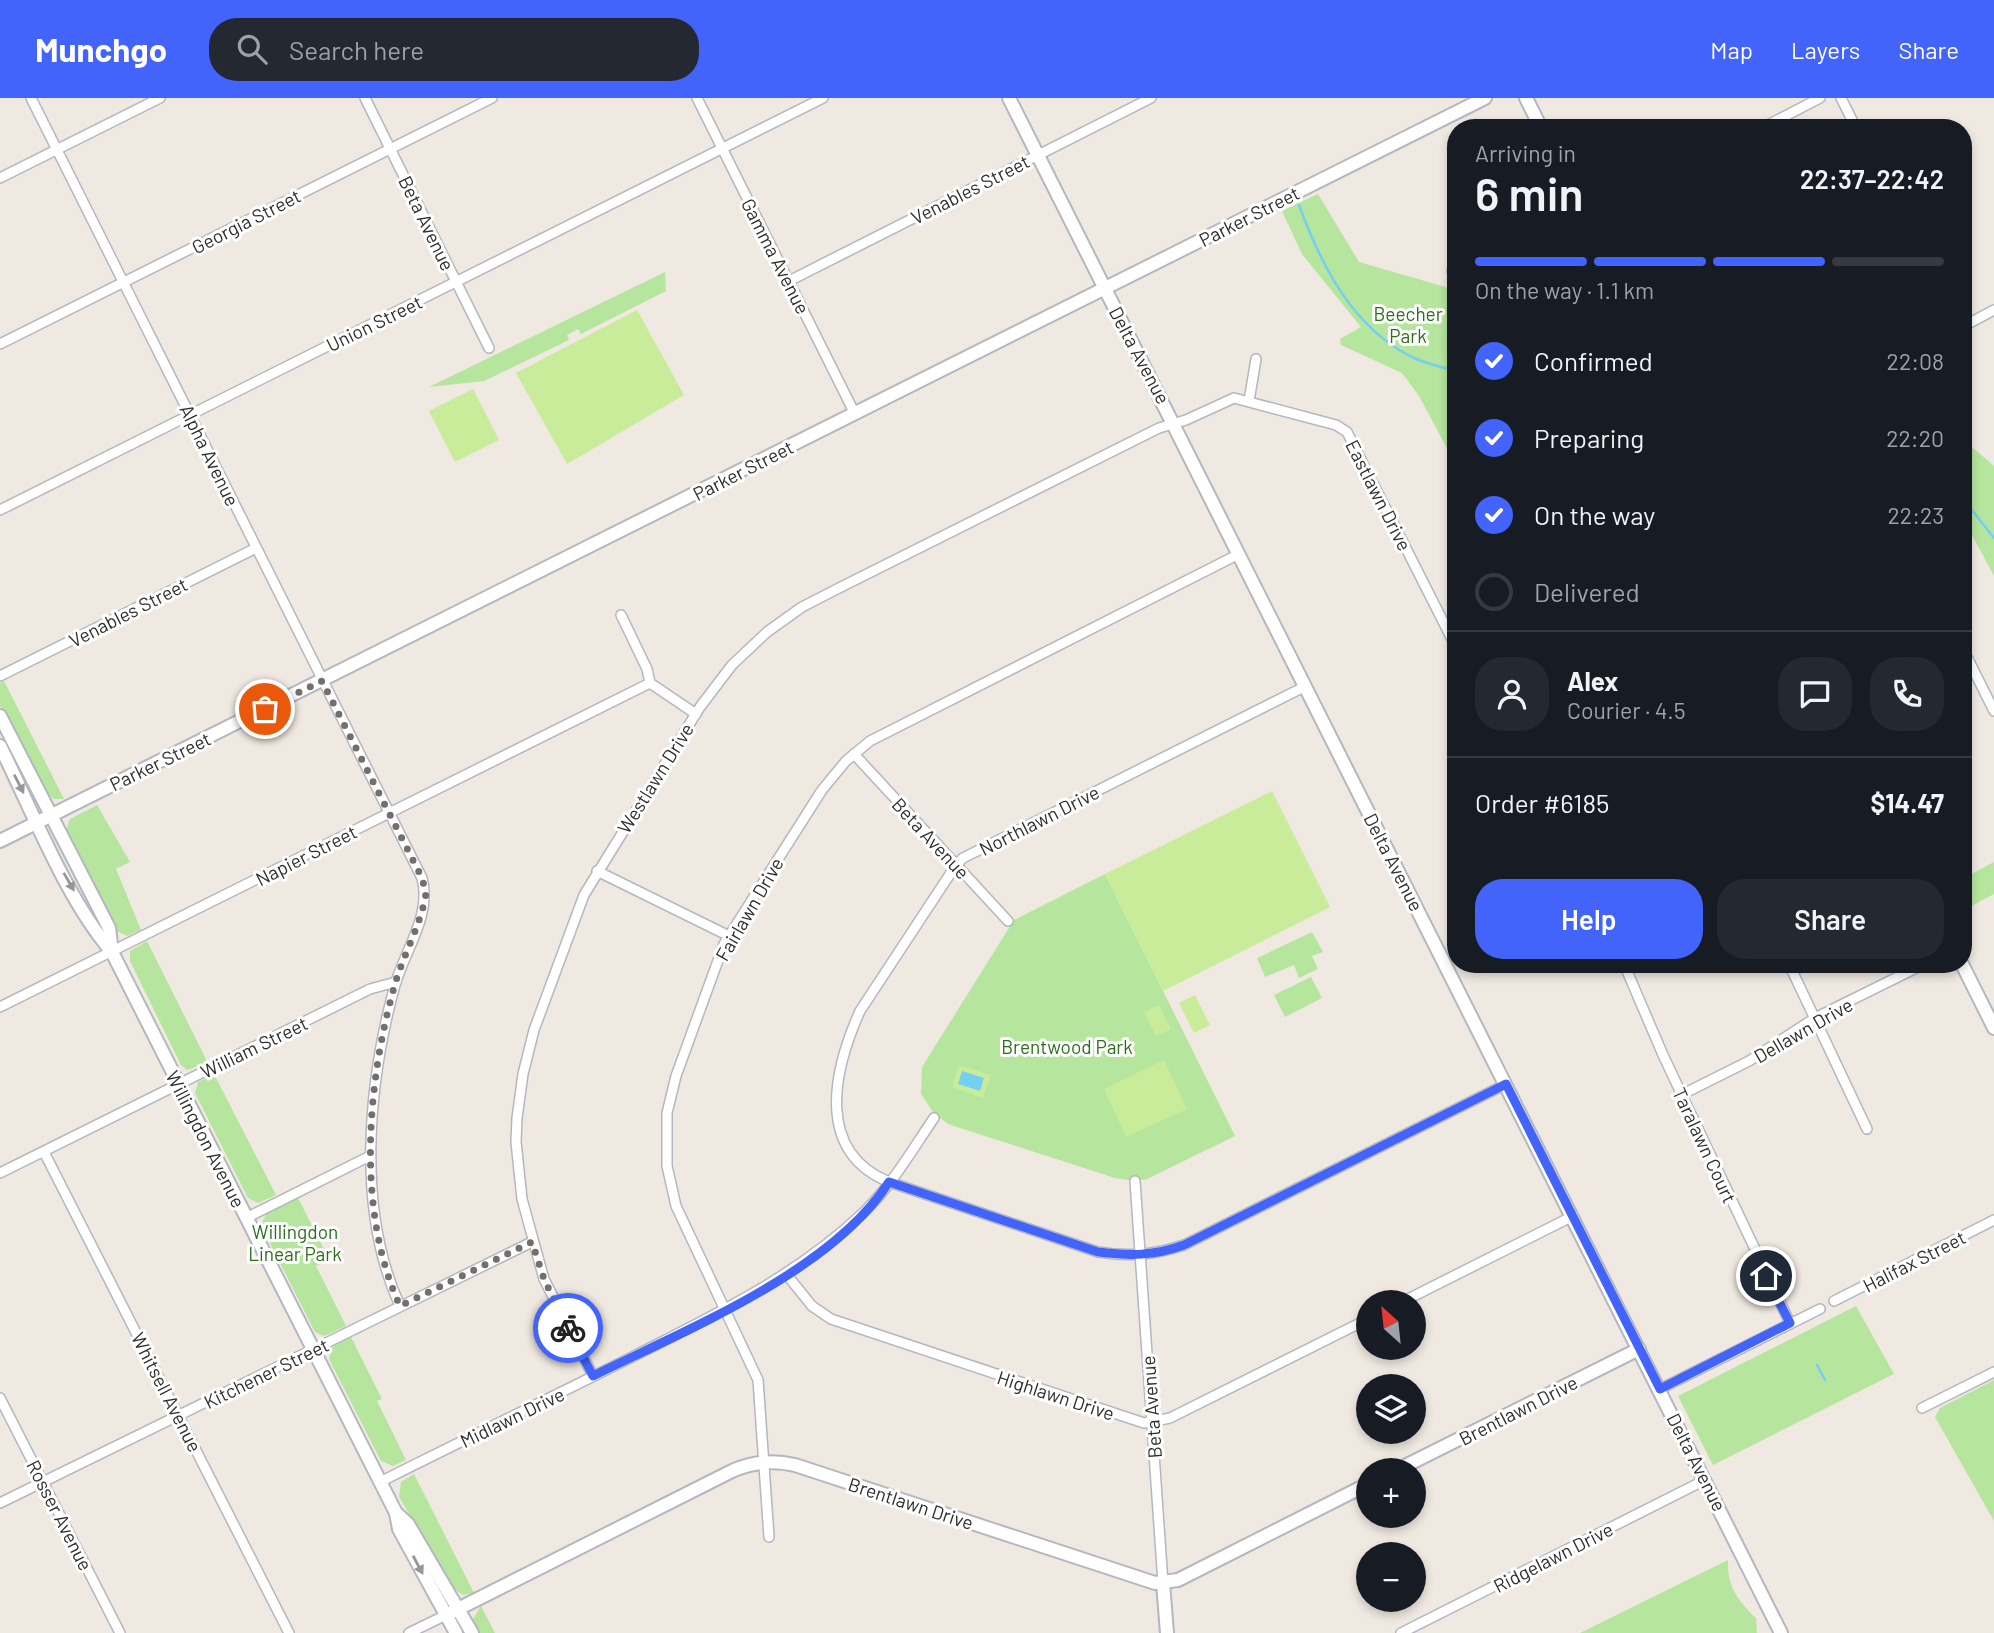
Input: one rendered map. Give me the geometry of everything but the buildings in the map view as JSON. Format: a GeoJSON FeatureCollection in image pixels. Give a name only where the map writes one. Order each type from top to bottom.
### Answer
{"type":"FeatureCollection","features":[{"type":"Feature","properties":{"kind":"street","name":"Alpha Avenue"},"geometry":{"type":"LineString","coordinates":[[31,98],[422,878],[426,893],[423,909],[396,982],[379,1044],[370,1156],[377,1226],[400,1306]]}},
{"type":"Feature","properties":{"kind":"street"},"geometry":{"type":"LineString","coordinates":[[0,178],[160,98]]}},
{"type":"Feature","properties":{"kind":"street","name":"Beta Avenue"},"geometry":{"type":"LineString","coordinates":[[365,98],[489,348]]}},
{"type":"Feature","properties":{"kind":"street","name":"Georgia Street"},"geometry":{"type":"LineString","coordinates":[[0,345],[492,98]]}},
{"type":"Feature","properties":{"kind":"street","name":"Gamma Avenue"},"geometry":{"type":"LineString","coordinates":[[697,98],[855,414]]}},
{"type":"Feature","properties":{"kind":"street","name":"Union Street"},"geometry":{"type":"LineString","coordinates":[[0,510],[823,98]]}},
{"type":"Feature","properties":{"kind":"street","name":"Delta Avenue"},"geometry":{"type":"LineString","coordinates":[[1009,98],[1447,966]]}},
{"type":"Feature","properties":{"kind":"street","name":"Venables Street"},"geometry":{"type":"LineString","coordinates":[[789,281],[1151,98]]}},
{"type":"Feature","properties":{"kind":"street","name":"Parker Street"},"geometry":{"type":"LineString","coordinates":[[0,841],[1485,98]]}},
{"type":"Feature","properties":{"kind":"street"},"geometry":{"type":"LineString","coordinates":[[1526,98],[1536,119]]}},
{"type":"Feature","properties":{"kind":"street"},"geometry":{"type":"LineString","coordinates":[[1779,119],[1820,98]]}},
{"type":"Feature","properties":{"kind":"street"},"geometry":{"type":"LineString","coordinates":[[1841,98],[1852,119]]}},
{"type":"Feature","properties":{"kind":"street"},"geometry":{"type":"LineString","coordinates":[[1972,322],[1994,310]]}},
{"type":"Feature","properties":{"kind":"street"},"geometry":{"type":"LineString","coordinates":[[1249,401],[1256,359]]}},
{"type":"Feature","properties":{"kind":"street","name":"Eastlawn Drive"},"geometry":{"type":"LineString","coordinates":[[1175,423],[1231,398],[1336,425],[1347,432],[1447,627]]}},
{"type":"Feature","properties":{"kind":"street","name":"Westlawn Drive"},"geometry":{"type":"LineString","coordinates":[[593,1376],[544,1279],[522,1199],[516,1151],[520,1087],[539,1017],[584,895],[597,871],[696,713],[747,649],[802,607],[1159,428],[1175,423]]}},
{"type":"Feature","properties":{"kind":"street","name":"Venables Street"},"geometry":{"type":"LineString","coordinates":[[0,676],[256,548]]}},
{"type":"Feature","properties":{"kind":"street","name":"Fairlawn Drive"},"geometry":{"type":"LineString","coordinates":[[769,1537],[758,1380],[676,1206],[667,1166],[665,1135],[676,1076],[729,936],[822,790],[854,754],[892,728],[1239,554]]}},
{"type":"Feature","properties":{"kind":"street"},"geometry":{"type":"LineString","coordinates":[[621,615],[647,669],[650,683],[696,713]]}},
{"type":"Feature","properties":{"kind":"street"},"geometry":{"type":"LineString","coordinates":[[1972,667],[1994,711]]}},
{"type":"Feature","properties":{"kind":"street","name":"Napier Street"},"geometry":{"type":"LineString","coordinates":[[0,1007],[650,683]]}},
{"type":"Feature","properties":{"kind":"street","name":"Northlawn Drive"},"geometry":{"type":"LineString","coordinates":[[1307,686],[956,864],[860,1011],[839,1066],[834,1092],[841,1130],[863,1165],[874,1176],[1098,1252],[1140,1256],[1184,1245],[1506,1084]]}},
{"type":"Feature","properties":{"kind":"street","name":"Willingdon Avenue"},"geometry":{"type":"LineString","coordinates":[[0,716],[109,928],[113,952]]}},
{"type":"Feature","properties":{"kind":"street","name":"Willingdon Avenue"},"geometry":{"type":"LineString","coordinates":[[0,746],[37,822],[98,935],[113,952],[396,1513],[399,1529],[456,1633]]}},
{"type":"Feature","properties":{"kind":"street","name":"Beta Avenue"},"geometry":{"type":"LineString","coordinates":[[854,754],[1008,921]]}},
{"type":"Feature","properties":{"kind":"street"},"geometry":{"type":"LineString","coordinates":[[597,871],[729,936]]}},
{"type":"Feature","properties":{"kind":"street","name":"Delta Avenue"},"geometry":{"type":"LineString","coordinates":[[1450,973],[1782,1631]]}},
{"type":"Feature","properties":{"kind":"street","name":"Taralawn Court"},"geometry":{"type":"LineString","coordinates":[[1628,973],[1681,1095],[1790,1323]]}},
{"type":"Feature","properties":{"kind":"street"},"geometry":{"type":"LineString","coordinates":[[1793,973],[1867,1129]]}},
{"type":"Feature","properties":{"kind":"street","name":"Dellawn Drive"},"geometry":{"type":"LineString","coordinates":[[1681,1095],[1749,1061],[1815,1018],[1906,973]]}},
{"type":"Feature","properties":{"kind":"street"},"geometry":{"type":"LineString","coordinates":[[1966,973],[1994,1028]]}},
{"type":"Feature","properties":{"kind":"street","name":"William Street"},"geometry":{"type":"LineString","coordinates":[[0,1173],[370,989],[396,982]]}},
{"type":"Feature","properties":{"kind":"street","name":"Midlawn Drive"},"geometry":{"type":"LineString","coordinates":[[380,1482],[725,1310],[786,1275],[825,1247],[866,1211],[934,1118]]}},
{"type":"Feature","properties":{"kind":"street","name":"Whitsell Avenue"},"geometry":{"type":"LineString","coordinates":[[44,1152],[289,1633]]}},
{"type":"Feature","properties":{"kind":"street"},"geometry":{"type":"LineString","coordinates":[[246,1218],[370,1156]]}},
{"type":"Feature","properties":{"kind":"street","name":"Beta Avenue"},"geometry":{"type":"LineString","coordinates":[[1135,1181],[1167,1633]]}},
{"type":"Feature","properties":{"kind":"street"},"geometry":{"type":"LineString","coordinates":[[1426,1290],[1573,1216]]}},
{"type":"Feature","properties":{"kind":"street","name":"Halifax Street"},"geometry":{"type":"LineString","coordinates":[[1834,1301],[1994,1220]]}},
{"type":"Feature","properties":{"kind":"street","name":"Kitchener Street"},"geometry":{"type":"LineString","coordinates":[[0,1503],[532,1242]]}},
{"type":"Feature","properties":{"kind":"street","name":"Highlawn Drive"},"geometry":{"type":"LineString","coordinates":[[786,1275],[813,1306],[831,1319],[1139,1422],[1152,1423]]}},
{"type":"Feature","properties":{"kind":"street"},"geometry":{"type":"LineString","coordinates":[[1660,1389],[1820,1309]]}},
{"type":"Feature","properties":{"kind":"street"},"geometry":{"type":"LineString","coordinates":[[1152,1423],[1170,1418],[1356,1325]]}},
{"type":"Feature","properties":{"kind":"street","name":"Brentlawn Drive"},"geometry":{"type":"LineString","coordinates":[[1421,1458],[1639,1349]]}},
{"type":"Feature","properties":{"kind":"street"},"geometry":{"type":"LineString","coordinates":[[1922,1408],[1994,1372]]}},
{"type":"Feature","properties":{"kind":"street","name":"Rosser Avenue"},"geometry":{"type":"LineString","coordinates":[[0,1398],[120,1633]]}},
{"type":"Feature","properties":{"kind":"street","name":"Brentlawn Drive"},"geometry":{"type":"LineString","coordinates":[[446,1615],[732,1471],[765,1462],[795,1465],[1152,1583],[1163,1583]]}},
{"type":"Feature","properties":{"kind":"street","name":"Ridgelawn Drive"},"geometry":{"type":"LineString","coordinates":[[1401,1633],[1705,1480]]}},
{"type":"Feature","properties":{"kind":"street"},"geometry":{"type":"LineString","coordinates":[[1163,1583],[1178,1580],[1356,1490]]}},
{"type":"Feature","properties":{"kind":"street","name":"Willingdon Avenue"},"geometry":{"type":"LineString","coordinates":[[396,1513],[408,1524],[472,1633]]}},
{"type":"Feature","properties":{"kind":"street"},"geometry":{"type":"LineString","coordinates":[[409,1633],[446,1615]]}},
{"type":"Feature","properties":{"kind":"green space","name":"Beecher Park"},"geometry":{"type":"Polygon","coordinates":[[[1318,194],[1359,262],[1447,287],[1447,448],[1419,396],[1402,373],[1341,345],[1340,339],[1361,327],[1302,254],[1282,211],[1318,194]]]}},
{"type":"Feature","properties":{"kind":"green space"},"geometry":{"type":"Polygon","coordinates":[[[665,272],[666,291],[581,334],[578,329],[567,335],[569,340],[484,381],[429,387],[665,272]]]}},
{"type":"Feature","properties":{"kind":"green space"},"geometry":{"type":"Polygon","coordinates":[[[637,310],[684,395],[567,464],[516,373],[637,310]]]}},
{"type":"Feature","properties":{"kind":"green space"},"geometry":{"type":"Polygon","coordinates":[[[473,389],[499,440],[455,462],[429,411],[473,389]]]}},
{"type":"Feature","properties":{"kind":"green space"},"geometry":{"type":"Polygon","coordinates":[[[1972,447],[1994,466],[1994,576],[1972,535],[1972,447]]]}},
{"type":"Feature","properties":{"kind":"green space"},"geometry":{"type":"Polygon","coordinates":[[[4,681],[64,799],[54,799],[48,794],[0,706],[0,683],[4,681]]]}},
{"type":"Feature","properties":{"kind":"green space"},"geometry":{"type":"Polygon","coordinates":[[[1272,791],[1330,907],[1163,991],[1105,874],[1272,791]]]}},
{"type":"Feature","properties":{"kind":"green space"},"geometry":{"type":"Polygon","coordinates":[[[97,805],[130,862],[116,869],[141,930],[127,936],[117,931],[66,830],[70,819],[97,805]]]}},
{"type":"Feature","properties":{"kind":"green space"},"geometry":{"type":"Polygon","coordinates":[[[1994,862],[1994,894],[1972,906],[1972,874],[1994,862]]]}},
{"type":"Feature","properties":{"kind":"green space","name":"Brentwood Park"},"geometry":{"type":"Polygon","coordinates":[[[1105,874],[1235,1136],[1147,1179],[1135,1181],[1115,1178],[948,1124],[933,1112],[921,1094],[922,1067],[1014,920],[1105,874]]]}},
{"type":"Feature","properties":{"kind":"green space"},"geometry":{"type":"Polygon","coordinates":[[[1312,932],[1323,952],[1312,956],[1318,969],[1299,978],[1294,965],[1265,977],[1257,958],[1312,932]]]}},
{"type":"Feature","properties":{"kind":"green space"},"geometry":{"type":"Polygon","coordinates":[[[147,941],[208,1063],[187,1070],[181,1065],[130,961],[130,951],[147,941]]]}},
{"type":"Feature","properties":{"kind":"green space"},"geometry":{"type":"Polygon","coordinates":[[[1311,977],[1322,998],[1285,1017],[1274,995],[1311,977]]]}},
{"type":"Feature","properties":{"kind":"green space"},"geometry":{"type":"Polygon","coordinates":[[[1195,995],[1210,1025],[1194,1033],[1179,1003],[1195,995]]]}},
{"type":"Feature","properties":{"kind":"green space"},"geometry":{"type":"Polygon","coordinates":[[[1159,1005],[1171,1029],[1156,1036],[1144,1012],[1159,1005]]]}},
{"type":"Feature","properties":{"kind":"green space"},"geometry":{"type":"Polygon","coordinates":[[[1164,1060],[1187,1109],[1126,1137],[1104,1089],[1164,1060]]]}},
{"type":"Feature","properties":{"kind":"green space"},"geometry":{"type":"Polygon","coordinates":[[[959,1065],[991,1075],[983,1098],[952,1087],[959,1065]]]}},
{"type":"Feature","properties":{"kind":"green space","name":"Willingdon Linear Park"},"geometry":{"type":"Polygon","coordinates":[[[214,1074],[276,1195],[258,1203],[248,1198],[195,1093],[198,1082],[214,1074]]]}},
{"type":"Feature","properties":{"kind":"green space","name":"Willingdon Linear Park"},"geometry":{"type":"Polygon","coordinates":[[[298,1198],[329,1259],[316,1266],[346,1326],[324,1336],[315,1332],[261,1225],[266,1214],[298,1198]]]}},
{"type":"Feature","properties":{"kind":"green space"},"geometry":{"type":"Polygon","coordinates":[[[1856,1306],[1894,1374],[1713,1465],[1678,1396],[1856,1306]]]}},
{"type":"Feature","properties":{"kind":"green space"},"geometry":{"type":"Polygon","coordinates":[[[351,1337],[382,1399],[377,1401],[406,1460],[393,1466],[381,1461],[329,1359],[332,1347],[351,1337]]]}},
{"type":"Feature","properties":{"kind":"green space"},"geometry":{"type":"Polygon","coordinates":[[[1994,1380],[1994,1521],[1935,1417],[1940,1408],[1994,1380]]]}},
{"type":"Feature","properties":{"kind":"green space"},"geometry":{"type":"Polygon","coordinates":[[[414,1474],[474,1593],[463,1595],[454,1589],[399,1497],[401,1482],[414,1474]]]}},
{"type":"Feature","properties":{"kind":"green space"},"geometry":{"type":"Polygon","coordinates":[[[1728,1560],[1731,1585],[1743,1605],[1756,1618],[1757,1633],[1580,1633],[1728,1560]]]}},
{"type":"Feature","properties":{"kind":"green space"},"geometry":{"type":"Polygon","coordinates":[[[481,1606],[495,1633],[479,1633],[473,1619],[481,1606]]]}},
{"type":"Feature","properties":{"kind":"water"},"geometry":{"type":"Polygon","coordinates":[[[962,1071],[984,1078],[980,1091],[958,1084],[962,1071]]]}},
{"type":"Feature","properties":{"kind":"waterway"},"geometry":{"type":"LineString","coordinates":[[1299,205],[1329,272],[1357,313],[1392,346],[1414,358],[1447,368]]}},
{"type":"Feature","properties":{"kind":"waterway"},"geometry":{"type":"LineString","coordinates":[[1972,510],[1994,538]]}},
{"type":"Feature","properties":{"kind":"waterway"},"geometry":{"type":"LineString","coordinates":[[1817,1365],[1825,1380]]}},
{"type":"Feature","properties":{"kind":"way so far"},"geometry":{"type":"LineString","coordinates":[[265,709],[322,681],[422,878],[426,893],[423,909],[396,982],[379,1044],[372,1105],[370,1156],[377,1226],[400,1306],[532,1242],[544,1279],[568,1328]]}},
{"type":"Feature","properties":{"kind":"route"},"geometry":{"type":"LineString","coordinates":[[568,1328],[593,1376],[717,1314],[786,1275],[825,1247],[866,1211],[889,1182],[1098,1252],[1131,1256],[1157,1254],[1184,1245],[1506,1084],[1660,1389],[1790,1323],[1766,1276]]}}]}
